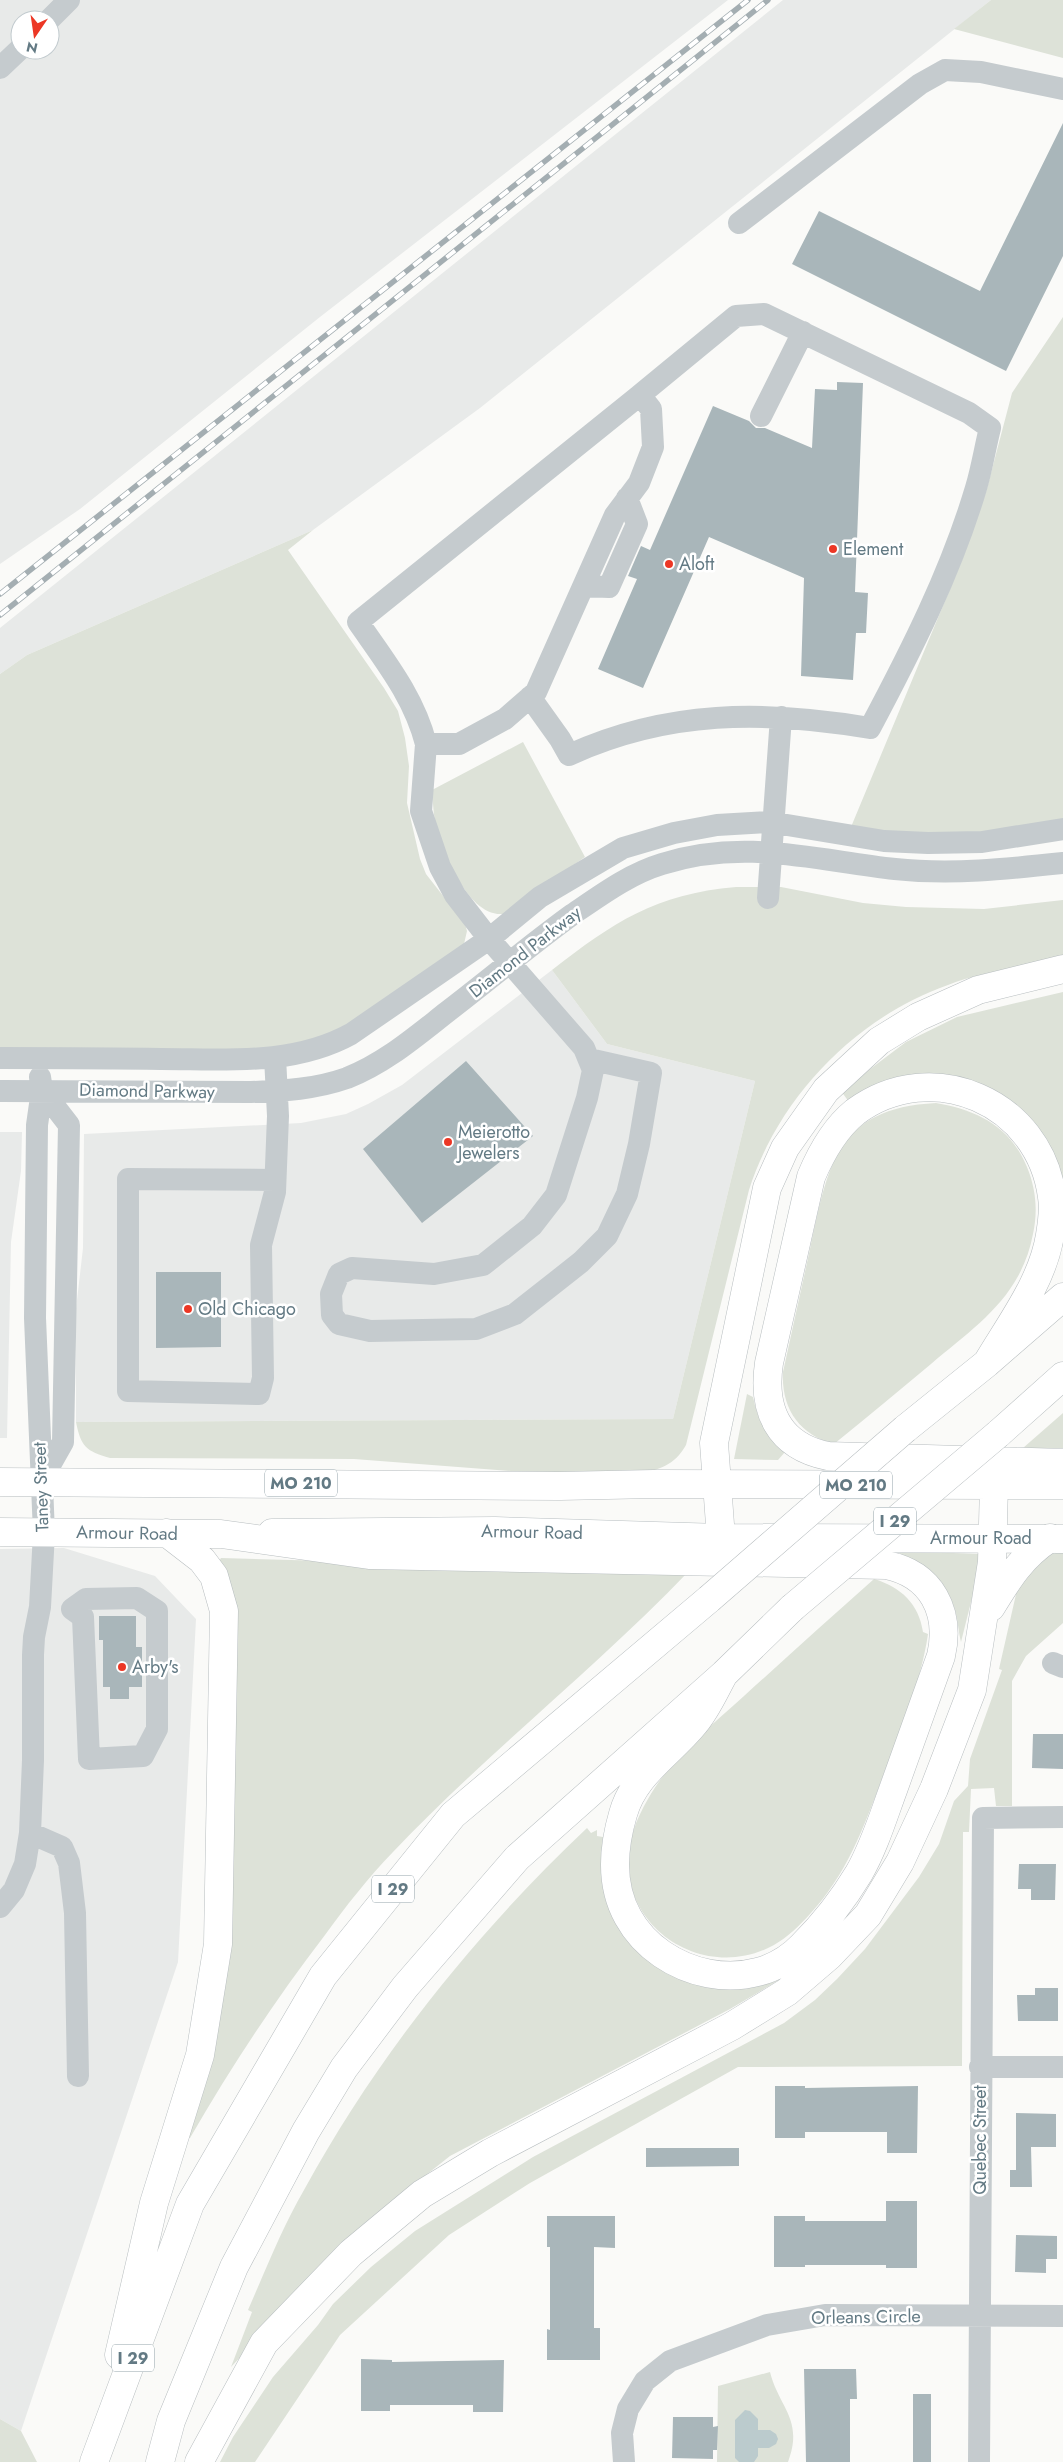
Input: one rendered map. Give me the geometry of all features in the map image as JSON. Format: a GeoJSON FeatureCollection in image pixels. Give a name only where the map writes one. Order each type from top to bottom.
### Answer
{"type":"FeatureCollection","features":[{"type":"Feature","properties":{"kind":"main road"},"geometry":{"type":"LineString","coordinates":[[721,1538],[714,1443],[767,1188],[786,1148],[803,1120],[826,1090],[879,1041],[918,1017],[978,990],[1063,969]]}},
{"type":"Feature","properties":{"kind":"main road"},"geometry":{"type":"LineString","coordinates":[[988,1363],[1030,1290],[1046,1253],[1052,1198],[1048,1180],[1029,1137],[1017,1122],[998,1107],[976,1096],[932,1087],[911,1088],[877,1098],[854,1113],[838,1129],[821,1153],[811,1177],[769,1363],[766,1381],[770,1412],[785,1434],[814,1453],[828,1456],[1063,1463]]}},
{"type":"Feature","properties":{"kind":"main road","name":"I 29"},"geometry":{"type":"LineString","coordinates":[[94,2462],[190,2204],[323,1976],[452,1815],[709,1599],[905,1429],[988,1363],[1063,1296]]}},
{"type":"Feature","properties":{"kind":"main road","name":"I 29"},"geometry":{"type":"LineString","coordinates":[[160,2462],[171,2421],[234,2267],[306,2131],[344,2068],[405,1988],[517,1858],[724,1674],[792,1608],[998,1434],[1063,1376]]}},
{"type":"Feature","properties":{"kind":"main road","name":"MO 210"},"geometry":{"type":"LineString","coordinates":[[0,1482],[560,1486],[1063,1485]]}},
{"type":"Feature","properties":{"kind":"main road"},"geometry":{"type":"LineString","coordinates":[[199,2462],[264,2343],[351,2253],[422,2194],[490,2152],[732,2026],[786,1992],[842,1942],[868,1915],[900,1862],[934,1789],[972,1690],[985,1617],[994,1538],[994,1485]]}},
{"type":"Feature","properties":{"kind":"main road","name":"Armour Road"},"geometry":{"type":"LineString","coordinates":[[0,1532],[221,1534],[494,1530],[721,1538],[1057,1538]]}},
{"type":"Feature","properties":{"kind":"main road"},"geometry":{"type":"LineString","coordinates":[[94,2462],[154,2203],[200,2055],[218,1944],[224,1611],[214,1576],[202,1560],[167,1534]]}},
{"type":"Feature","properties":{"kind":"main road"},"geometry":{"type":"LineString","coordinates":[[221,1534],[369,1555],[886,1564],[900,1568],[923,1583],[938,1604],[943,1618],[945,1630],[942,1656],[886,1810],[860,1871],[846,1893],[794,1954],[766,1969],[730,1976],[694,1971],[661,1955],[649,1944],[628,1918],[616,1882],[614,1859],[623,1812],[643,1775],[696,1722],[724,1674]]}},
{"type":"Feature","properties":{"kind":"main road"},"geometry":{"type":"LineString","coordinates":[[985,1617],[1012,1573],[1032,1550],[1057,1538]]}},
{"type":"Feature","properties":{"kind":"street"},"geometry":{"type":"LineString","coordinates":[[59,10],[69,0]]}},
{"type":"Feature","properties":{"kind":"street"},"geometry":{"type":"LineString","coordinates":[[0,68],[10,58]]}},
{"type":"Feature","properties":{"kind":"street"},"geometry":{"type":"LineString","coordinates":[[738,223],[920,84],[946,70],[981,72],[1063,89]]}},
{"type":"Feature","properties":{"kind":"street"},"geometry":{"type":"LineString","coordinates":[[530,697],[560,739],[568,755],[604,739],[660,724],[751,715],[822,720],[870,728],[916,642],[950,559],[976,488],[990,428],[969,413],[764,314],[736,316],[358,622],[407,693],[420,722],[426,744],[421,811],[440,868],[456,895],[489,939],[584,1048],[593,1070],[589,1089],[556,1195],[532,1226],[483,1265],[434,1274],[352,1268],[339,1274],[331,1294],[332,1315],[340,1324],[370,1331],[476,1329],[515,1314],[580,1262],[607,1236],[627,1194],[651,1073],[589,1059]]}},
{"type":"Feature","properties":{"kind":"street"},"geometry":{"type":"LineString","coordinates":[[761,416],[804,332]]}},
{"type":"Feature","properties":{"kind":"street"},"geometry":{"type":"LineString","coordinates":[[426,744],[459,744],[505,719],[536,692],[615,515],[639,483],[653,447],[651,409],[640,395]]}},
{"type":"Feature","properties":{"kind":"street"},"geometry":{"type":"LineString","coordinates":[[768,898],[781,717]]}},
{"type":"Feature","properties":{"kind":"street","name":"Diamond Parkway"},"geometry":{"type":"LineString","coordinates":[[0,1058],[248,1059],[297,1055],[332,1045],[351,1034],[489,939],[540,897],[623,848],[674,833],[717,825],[772,823],[884,841],[928,843],[982,842],[1063,829]]}},
{"type":"Feature","properties":{"kind":"street","name":"Diamond Parkway"},"geometry":{"type":"LineString","coordinates":[[0,1091],[277,1091],[318,1086],[346,1078],[371,1068],[395,1053],[561,923],[628,878],[662,864],[709,854],[770,851],[894,869],[942,872],[1021,868],[1063,862]]}},
{"type":"Feature","properties":{"kind":"street"},"geometry":{"type":"LineString","coordinates":[[275,1057],[278,1116],[275,1192],[261,1245],[262,1378],[259,1394],[128,1391],[128,1179],[275,1180]]}},
{"type":"Feature","properties":{"kind":"street","name":"Taney Street"},"geometry":{"type":"LineString","coordinates":[[0,1907],[14,1890],[25,1864],[30,1833],[33,1760],[33,1655],[34,1637],[40,1608],[44,1532],[35,1318],[37,1125],[42,1090],[38,1058]]}},
{"type":"Feature","properties":{"kind":"street"},"geometry":{"type":"LineString","coordinates":[[41,1481],[62,1442],[69,1132],[69,1125],[42,1090]]}},
{"type":"Feature","properties":{"kind":"street"},"geometry":{"type":"LineString","coordinates":[[137,1598],[158,1611],[157,1729],[143,1756],[89,1759],[83,1617],[72,1609],[86,1599],[137,1598]]}},
{"type":"Feature","properties":{"kind":"street","name":"Quebec Street"},"geometry":{"type":"LineString","coordinates":[[978,2462],[980,2067],[984,1818],[1063,1817]]}},
{"type":"Feature","properties":{"kind":"street"},"geometry":{"type":"LineString","coordinates":[[30,1833],[62,1847],[69,1862],[75,1913],[78,2076]]}},
{"type":"Feature","properties":{"kind":"street"},"geometry":{"type":"LineString","coordinates":[[980,2067],[1063,2067]]}},
{"type":"Feature","properties":{"kind":"street","name":"Orleans Circle"},"geometry":{"type":"LineString","coordinates":[[624,2462],[622,2433],[628,2409],[645,2381],[670,2361],[767,2325],[825,2315],[1063,2316]]}},
{"type":"Feature","properties":{"kind":"shaded area"},"geometry":{"type":"Polygon","coordinates":[[[0,0],[728,0],[320,317],[80,509],[0,564],[0,0]]]}},
{"type":"Feature","properties":{"kind":"shaded area"},"geometry":{"type":"Polygon","coordinates":[[[783,0],[991,0],[480,408],[313,530],[27,655],[0,674],[0,628],[783,0]]]}},
{"type":"Feature","properties":{"kind":"shaded area"},"geometry":{"type":"Polygon","coordinates":[[[991,0],[1063,0],[1063,58],[954,29],[991,0]]]}},
{"type":"Feature","properties":{"kind":"shaded area"},"geometry":{"type":"Polygon","coordinates":[[[1063,317],[1063,826],[936,837],[851,827],[962,560],[986,492],[1012,393],[1063,317]]]}},
{"type":"Feature","properties":{"kind":"shaded area"},"geometry":{"type":"Polygon","coordinates":[[[313,530],[288,550],[398,711],[405,738],[409,766],[407,803],[420,859],[426,874],[465,924],[467,931],[464,944],[353,1031],[301,1051],[0,1054],[0,674],[27,655],[313,530]]]}},
{"type":"Feature","properties":{"kind":"shaded area"},"geometry":{"type":"Polygon","coordinates":[[[523,742],[585,857],[503,914],[490,912],[478,905],[468,893],[450,864],[435,821],[432,790],[523,742]]]}},
{"type":"Feature","properties":{"kind":"shaded area"},"geometry":{"type":"Polygon","coordinates":[[[736,887],[781,887],[863,903],[906,907],[984,909],[1063,900],[1063,958],[976,976],[914,999],[882,1018],[852,1040],[825,1065],[801,1093],[780,1123],[762,1156],[749,1190],[686,1445],[672,1462],[653,1471],[638,1474],[511,1471],[354,1459],[110,1458],[95,1453],[86,1447],[80,1437],[76,1422],[673,1419],[755,1081],[607,1044],[552,970],[616,924],[637,913],[682,896],[736,887]]]}},
{"type":"Feature","properties":{"kind":"shaded area"},"geometry":{"type":"Polygon","coordinates":[[[552,970],[607,1044],[755,1081],[673,1419],[76,1422],[76,1309],[83,1248],[84,1134],[301,1123],[346,1114],[402,1085],[552,970]]]}},
{"type":"Feature","properties":{"kind":"shaded area"},"geometry":{"type":"Polygon","coordinates":[[[1063,992],[1063,1195],[1059,1170],[943,1075],[918,1076],[882,1084],[849,1102],[841,1091],[906,1042],[957,1017],[1063,992]]]}},
{"type":"Feature","properties":{"kind":"shaded area"},"geometry":{"type":"Polygon","coordinates":[[[936,1103],[965,1110],[991,1122],[1002,1131],[1020,1153],[1030,1175],[1036,1208],[1035,1225],[1027,1256],[1008,1293],[995,1308],[965,1336],[834,1444],[822,1440],[802,1427],[789,1408],[783,1385],[783,1372],[823,1192],[831,1168],[842,1147],[856,1130],[876,1116],[902,1107],[936,1103]]]}},
{"type":"Feature","properties":{"kind":"shaded area"},"geometry":{"type":"Polygon","coordinates":[[[0,1132],[22,1132],[21,1171],[11,1242],[7,1438],[0,1438],[0,1132]]]}},
{"type":"Feature","properties":{"kind":"shaded area"},"geometry":{"type":"Polygon","coordinates":[[[747,1394],[753,1397],[757,1413],[764,1428],[785,1452],[778,1460],[734,1459],[747,1394]]]}},
{"type":"Feature","properties":{"kind":"shaded area"},"geometry":{"type":"Polygon","coordinates":[[[1063,1413],[1063,1448],[1023,1448],[1063,1413]]]}},
{"type":"Feature","properties":{"kind":"shaded area"},"geometry":{"type":"Polygon","coordinates":[[[64,1548],[155,1576],[196,1619],[178,1962],[21,2431],[0,2419],[0,1549],[64,1548]]]}},
{"type":"Feature","properties":{"kind":"shaded area"},"geometry":{"type":"Polygon","coordinates":[[[902,1551],[978,1554],[979,1570],[961,1642],[955,1611],[945,1589],[931,1575],[896,1558],[902,1551]]]}},
{"type":"Feature","properties":{"kind":"shaded area"},"geometry":{"type":"Polygon","coordinates":[[[1063,1553],[1063,1623],[1026,1656],[1012,1681],[1012,1806],[996,1806],[994,1788],[971,1789],[969,1832],[963,1832],[962,2066],[738,2067],[530,2183],[449,2235],[340,2335],[255,2462],[220,2462],[233,2437],[273,2377],[318,2325],[333,2304],[371,2267],[415,2231],[533,2157],[784,2023],[815,2000],[865,1949],[919,1877],[939,1844],[954,1801],[968,1786],[970,1759],[1002,1670],[999,1669],[1019,1581],[1044,1556],[1063,1553]]]}},
{"type":"Feature","properties":{"kind":"shaded area"},"geometry":{"type":"Polygon","coordinates":[[[221,1558],[689,1571],[616,1642],[466,1780],[375,1872],[341,1913],[271,2009],[221,2085],[190,2138],[186,2137],[205,2073],[219,1561],[221,1558]]]}},
{"type":"Feature","properties":{"kind":"shaded area"},"geometry":{"type":"Polygon","coordinates":[[[874,1579],[884,1582],[907,1598],[917,1613],[923,1632],[928,1634],[917,1683],[907,1713],[857,1841],[837,1879],[824,1897],[793,1931],[774,1945],[751,1954],[727,1957],[703,1955],[681,1947],[662,1934],[646,1916],[634,1895],[628,1871],[628,1852],[635,1825],[643,1807],[657,1784],[692,1744],[874,1579]]]}},
{"type":"Feature","properties":{"kind":"shaded area"},"geometry":{"type":"Polygon","coordinates":[[[587,1828],[591,1833],[597,1830],[597,1836],[603,1837],[602,1869],[605,1895],[615,1919],[633,1946],[784,1973],[779,1980],[730,2009],[450,2156],[373,2217],[231,2367],[252,2312],[248,2310],[288,2219],[333,2140],[364,2091],[431,1998],[468,1954],[506,1910],[587,1828]]]}},
{"type":"Feature","properties":{"kind":"shaded area"},"geometry":{"type":"Polygon","coordinates":[[[770,2372],[792,2424],[792,2447],[788,2462],[717,2462],[718,2386],[770,2372]]]}},
{"type":"Feature","properties":{"kind":"shaded area"},"geometry":{"type":"Polygon","coordinates":[[[745,2410],[750,2411],[758,2419],[758,2430],[770,2430],[776,2434],[778,2439],[776,2444],[769,2448],[758,2448],[758,2456],[754,2462],[739,2462],[735,2458],[735,2420],[745,2410]]]}},
{"type":"Feature","properties":{"kind":"shaded area"},"geometry":{"type":"Polygon","coordinates":[[[0,2419],[21,2431],[37,2462],[0,2462],[0,2419]]]}},
{"type":"Feature","properties":{"kind":"building"},"geometry":{"type":"Polygon","coordinates":[[[1063,123],[1063,256],[1006,371],[792,264],[819,211],[980,291],[1063,123]]]}},
{"type":"Feature","properties":{"kind":"building"},"geometry":{"type":"Polygon","coordinates":[[[837,382],[863,383],[855,592],[868,593],[866,633],[856,633],[853,680],[801,676],[804,578],[709,537],[643,688],[598,669],[637,579],[628,576],[641,546],[650,550],[713,406],[749,421],[756,428],[765,428],[812,448],[815,389],[837,390],[837,382]]]}},
{"type":"Feature","properties":{"kind":"building","name":"Meierotto Jewelers"},"geometry":{"type":"Polygon","coordinates":[[[466,1061],[533,1136],[422,1223],[363,1149],[466,1061]]]}},
{"type":"Feature","properties":{"kind":"building","name":"Old Chicago"},"geometry":{"type":"Polygon","coordinates":[[[156,1272],[221,1272],[221,1347],[156,1348],[156,1272]]]}},
{"type":"Feature","properties":{"kind":"building","name":"Arby's"},"geometry":{"type":"Polygon","coordinates":[[[99,1616],[136,1616],[136,1647],[142,1647],[142,1687],[129,1687],[129,1699],[110,1699],[110,1687],[103,1687],[103,1640],[99,1640],[99,1616]]]}},
{"type":"Feature","properties":{"kind":"building"},"geometry":{"type":"Polygon","coordinates":[[[1033,1734],[1063,1734],[1063,1769],[1032,1768],[1033,1734]]]}},
{"type":"Feature","properties":{"kind":"building"},"geometry":{"type":"Polygon","coordinates":[[[1019,1864],[1056,1864],[1055,1900],[1031,1900],[1031,1889],[1018,1889],[1019,1864]]]}},
{"type":"Feature","properties":{"kind":"building"},"geometry":{"type":"Polygon","coordinates":[[[1035,1988],[1058,1988],[1058,2021],[1018,2021],[1017,1995],[1035,1995],[1035,1988]]]}},
{"type":"Feature","properties":{"kind":"building"},"geometry":{"type":"Polygon","coordinates":[[[775,2086],[805,2086],[805,2088],[918,2086],[917,2153],[887,2153],[887,2132],[805,2132],[805,2138],[775,2138],[775,2086]]]}},
{"type":"Feature","properties":{"kind":"building"},"geometry":{"type":"Polygon","coordinates":[[[1016,2113],[1056,2114],[1056,2147],[1031,2147],[1032,2187],[1010,2187],[1010,2170],[1016,2170],[1016,2113]]]}},
{"type":"Feature","properties":{"kind":"building"},"geometry":{"type":"Polygon","coordinates":[[[646,2148],[739,2148],[739,2166],[646,2167],[646,2148]]]}},
{"type":"Feature","properties":{"kind":"building"},"geometry":{"type":"Polygon","coordinates":[[[886,2201],[917,2201],[917,2268],[886,2268],[886,2265],[774,2267],[774,2216],[805,2216],[805,2221],[886,2221],[886,2201]]]}},
{"type":"Feature","properties":{"kind":"building"},"geometry":{"type":"Polygon","coordinates":[[[547,2216],[615,2216],[615,2248],[594,2247],[594,2328],[600,2328],[600,2360],[547,2360],[547,2329],[550,2330],[550,2247],[547,2247],[547,2216]]]}},
{"type":"Feature","properties":{"kind":"building"},"geometry":{"type":"Polygon","coordinates":[[[1016,2235],[1057,2236],[1057,2259],[1046,2259],[1046,2273],[1015,2272],[1016,2235]]]}},
{"type":"Feature","properties":{"kind":"building"},"geometry":{"type":"Polygon","coordinates":[[[361,2359],[392,2360],[392,2362],[504,2360],[503,2412],[473,2412],[473,2405],[390,2405],[390,2411],[361,2411],[361,2359]]]}},
{"type":"Feature","properties":{"kind":"building"},"geometry":{"type":"Polygon","coordinates":[[[804,2369],[856,2369],[857,2399],[850,2399],[850,2462],[806,2462],[804,2369]]]}},
{"type":"Feature","properties":{"kind":"building"},"geometry":{"type":"Polygon","coordinates":[[[913,2394],[931,2394],[931,2462],[913,2462],[913,2394]]]}},
{"type":"Feature","properties":{"kind":"building"},"geometry":{"type":"Polygon","coordinates":[[[673,2417],[713,2417],[713,2427],[718,2426],[717,2450],[713,2450],[713,2459],[672,2458],[673,2417]]]}},
{"type":"Feature","properties":{"kind":"railway"},"geometry":{"type":"LineString","coordinates":[[0,594],[748,0]]}},
{"type":"Feature","properties":{"kind":"railway"},"geometry":{"type":"LineString","coordinates":[[0,615],[768,0]]}},
{"type":"Feature","properties":{"kind":"place","name":"Element"},"geometry":{"type":"Point","coordinates":[833,549]}},
{"type":"Feature","properties":{"kind":"place","name":"Aloft"},"geometry":{"type":"Point","coordinates":[669,564]}},
{"type":"Feature","properties":{"kind":"place","name":"Meierotto Jewelers"},"geometry":{"type":"Point","coordinates":[448,1142]}},
{"type":"Feature","properties":{"kind":"place","name":"Old Chicago"},"geometry":{"type":"Point","coordinates":[188,1309]}},
{"type":"Feature","properties":{"kind":"place","name":"Arby's"},"geometry":{"type":"Point","coordinates":[122,1667]}}]}
